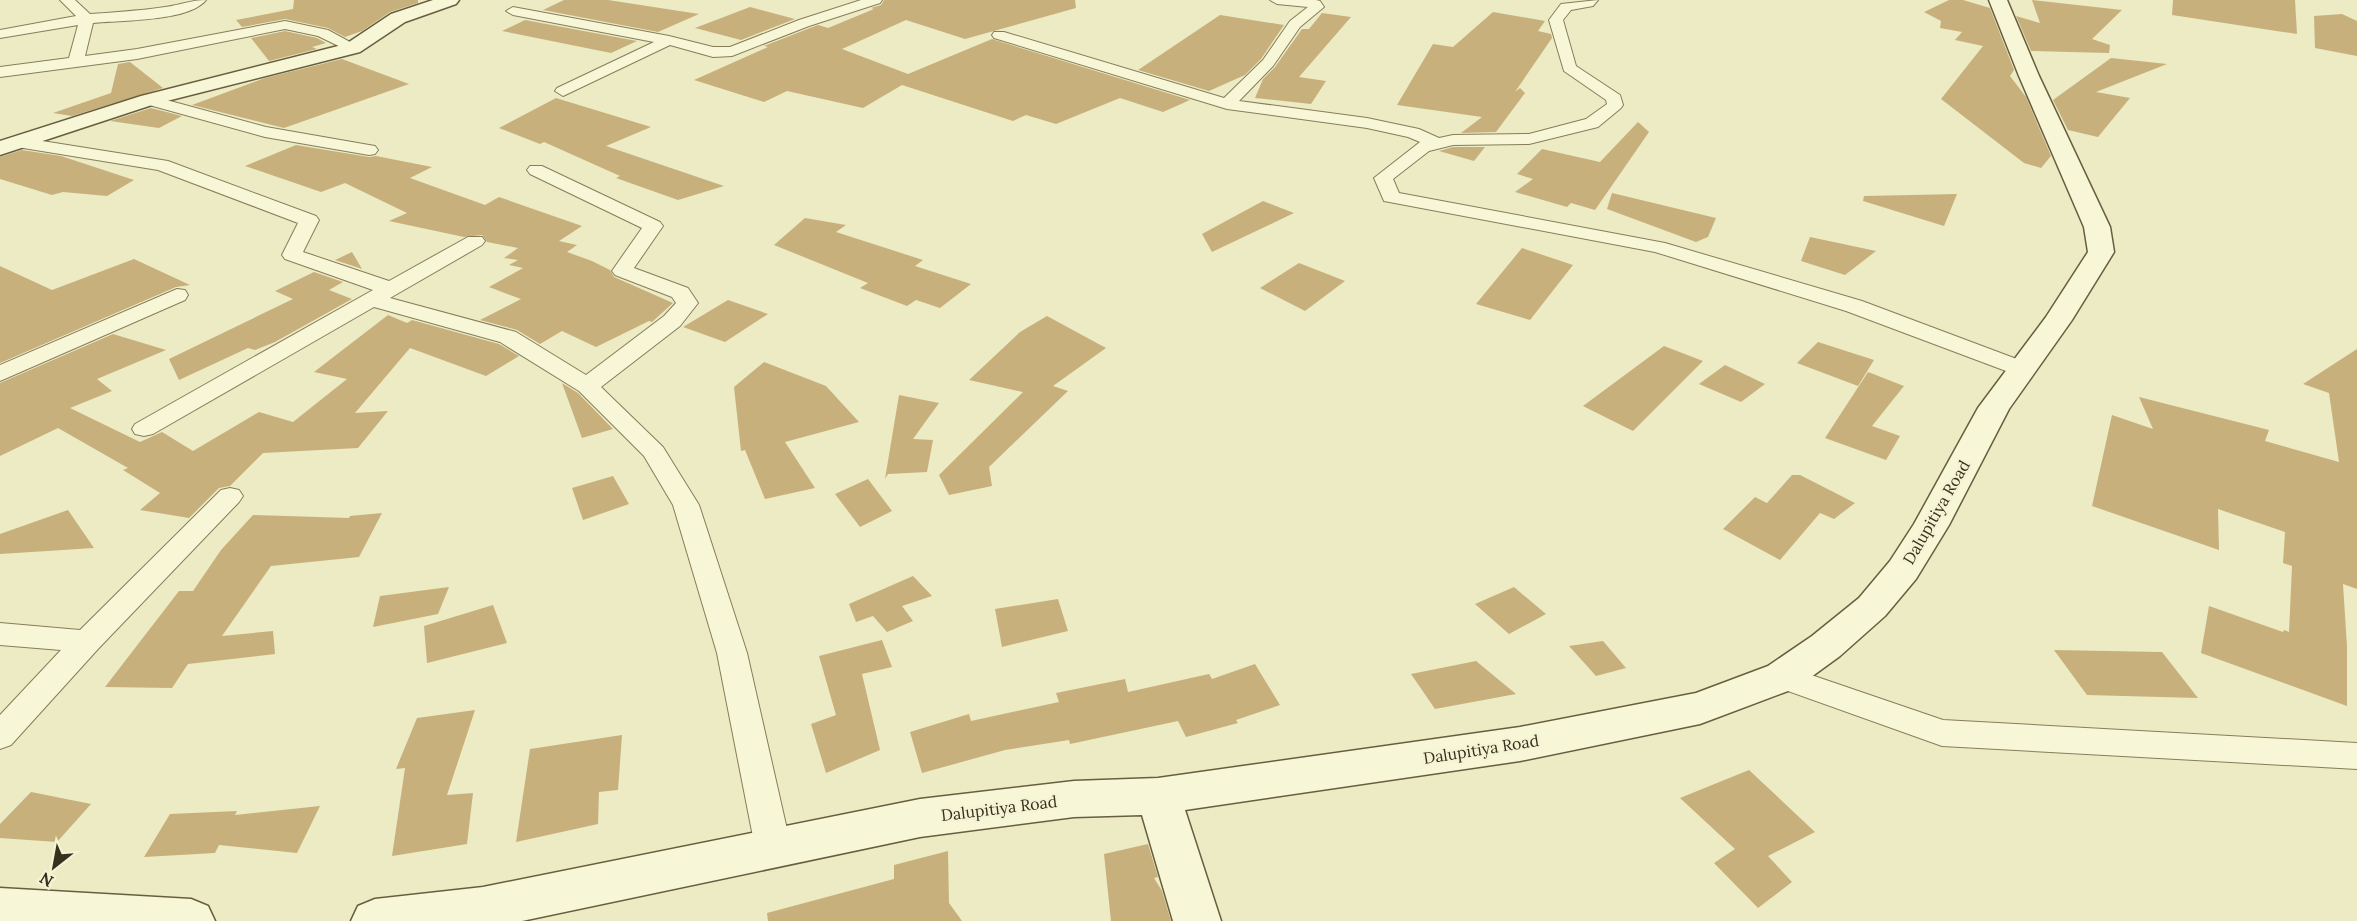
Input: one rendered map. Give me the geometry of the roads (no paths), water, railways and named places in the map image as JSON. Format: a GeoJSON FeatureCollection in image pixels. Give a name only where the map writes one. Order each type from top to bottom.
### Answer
{"type":"FeatureCollection","features":[{"type":"Feature","properties":{"kind":"street"},"geometry":{"type":"LineString","coordinates":[[67,0],[87,19]]}},
{"type":"Feature","properties":{"kind":"street"},"geometry":{"type":"LineString","coordinates":[[0,34],[87,19],[175,10],[195,4],[199,0]]}},
{"type":"Feature","properties":{"kind":"street"},"geometry":{"type":"LineString","coordinates":[[9,145],[148,100],[353,48],[398,18],[450,0]]}},
{"type":"Feature","properties":{"kind":"street"},"geometry":{"type":"LineString","coordinates":[[513,11],[669,40],[713,52],[732,51],[804,23],[875,0]]}},
{"type":"Feature","properties":{"kind":"street"},"geometry":{"type":"LineString","coordinates":[[1227,104],[1268,63],[1295,24],[1317,7],[1315,4],[1277,0]]}},
{"type":"Feature","properties":{"kind":"street"},"geometry":{"type":"LineString","coordinates":[[1591,0],[1588,3],[1558,4],[1556,20],[1569,68],[1614,98],[1615,105],[1592,123],[1529,139],[1453,140],[1422,147],[1383,178],[1391,197],[1658,247],[1854,306],[2022,369]]}},
{"type":"Feature","properties":{"kind":"street","name":"Dalupitiya Road"},"geometry":{"type":"LineString","coordinates":[[375,921],[483,908],[920,818],[1074,799],[1158,796],[1520,744],[1700,708],[1782,676],[1826,646],[1872,607],[1903,570],[1931,525],[1994,408],[2058,320],[2101,252],[2094,219],[2029,76],[1998,0]]}},
{"type":"Feature","properties":{"kind":"street"},"geometry":{"type":"LineString","coordinates":[[76,61],[87,19]]}},
{"type":"Feature","properties":{"kind":"street"},"geometry":{"type":"LineString","coordinates":[[0,72],[137,54],[285,25],[323,33],[353,48]]}},
{"type":"Feature","properties":{"kind":"street"},"geometry":{"type":"LineString","coordinates":[[999,35],[1227,104],[1367,123],[1413,133],[1438,144]]}},
{"type":"Feature","properties":{"kind":"street"},"geometry":{"type":"LineString","coordinates":[[562,91],[669,40]]}},
{"type":"Feature","properties":{"kind":"street"},"geometry":{"type":"LineString","coordinates":[[148,100],[265,132],[369,150]]}},
{"type":"Feature","properties":{"kind":"street"},"geometry":{"type":"LineString","coordinates":[[9,145],[162,165],[309,220],[292,255],[382,294],[508,337],[587,386],[654,452],[686,505],[732,653],[773,848]]}},
{"type":"Feature","properties":{"kind":"street"},"geometry":{"type":"LineString","coordinates":[[536,170],[653,225],[622,271],[680,293],[687,303],[672,321],[587,386]]}},
{"type":"Feature","properties":{"kind":"street"},"geometry":{"type":"LineString","coordinates":[[144,429],[475,241]]}},
{"type":"Feature","properties":{"kind":"street"},"geometry":{"type":"LineString","coordinates":[[0,375],[177,295]]}},
{"type":"Feature","properties":{"kind":"street"},"geometry":{"type":"LineString","coordinates":[[0,736],[87,641],[230,496]]}},
{"type":"Feature","properties":{"kind":"street"},"geometry":{"type":"LineString","coordinates":[[0,634],[87,641]]}},
{"type":"Feature","properties":{"kind":"street"},"geometry":{"type":"LineString","coordinates":[[1782,676],[1942,733],[2357,756]]}},
{"type":"Feature","properties":{"kind":"street"},"geometry":{"type":"LineString","coordinates":[[1158,796],[1197,921]]}},
{"type":"Feature","properties":{"kind":"street"},"geometry":{"type":"LineString","coordinates":[[0,909],[148,921],[191,921]]}}]}
